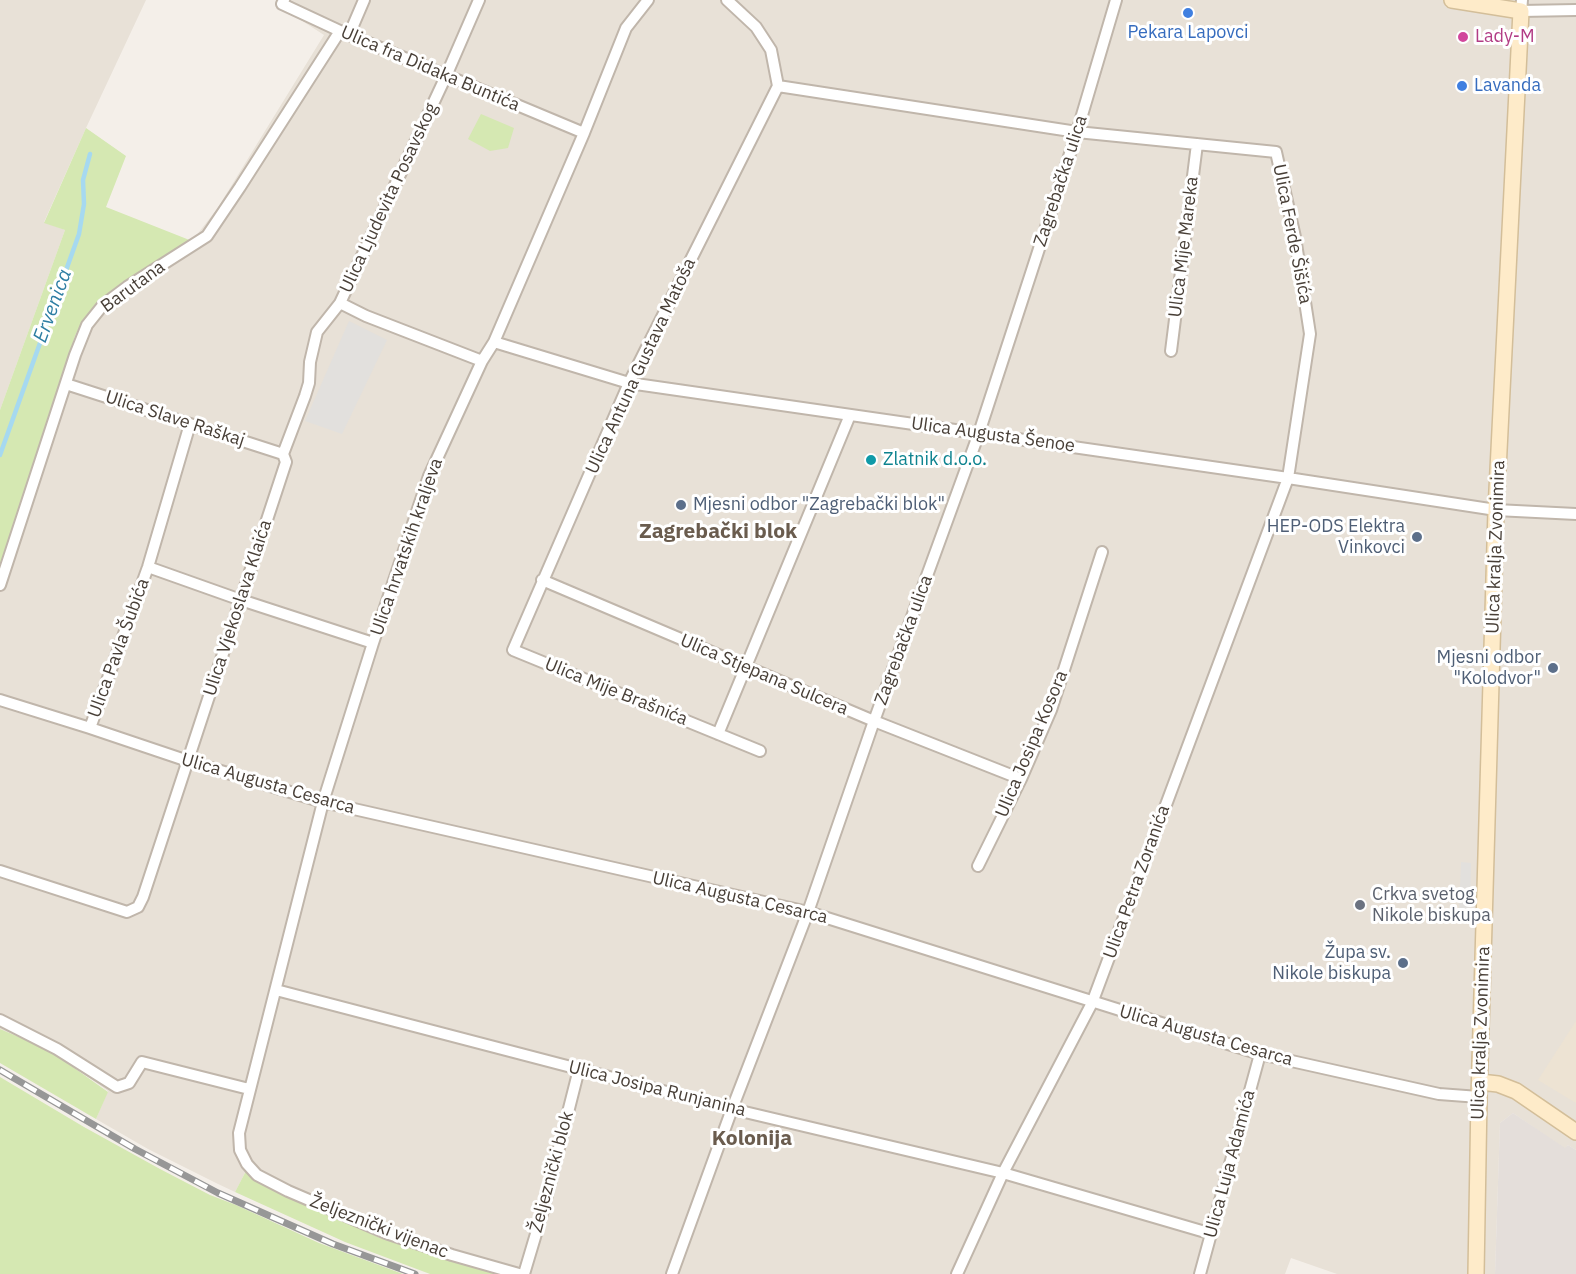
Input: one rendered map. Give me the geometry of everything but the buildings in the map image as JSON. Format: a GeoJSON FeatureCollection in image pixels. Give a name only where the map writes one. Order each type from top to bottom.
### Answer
{"type":"FeatureCollection","features":[{"type":"Feature","properties":{"kind":"main road"},"geometry":{"type":"LineString","coordinates":[[1452,0],[1521,6]]}},
{"type":"Feature","properties":{"kind":"main road","name":"Ulica kralja Zvonimira"},"geometry":{"type":"LineString","coordinates":[[1476,1274],[1479,1089],[1496,510],[1521,6]]}},
{"type":"Feature","properties":{"kind":"main road"},"geometry":{"type":"LineString","coordinates":[[1479,1089],[1498,1084],[1516,1091],[1576,1132]]}},
{"type":"Feature","properties":{"kind":"street","name":"Ulica fra Didaka Buntića"},"geometry":{"type":"LineString","coordinates":[[284,0],[282,4],[345,33],[584,133]]}},
{"type":"Feature","properties":{"kind":"street","name":"Barutana"},"geometry":{"type":"LineString","coordinates":[[0,585],[75,355],[87,326],[103,305],[126,287],[207,236],[345,33],[364,0]]}},
{"type":"Feature","properties":{"kind":"street","name":"Ulica Ljudevita Posavskog"},"geometry":{"type":"LineString","coordinates":[[283,454],[309,383],[310,362],[317,332],[340,303],[479,0]]}},
{"type":"Feature","properties":{"kind":"street","name":"Ulica hrvatskih kraljeva"},"geometry":{"type":"LineString","coordinates":[[247,1164],[240,1150],[239,1133],[323,802],[429,476],[482,362],[494,342],[584,133],[626,28],[648,0]]}},
{"type":"Feature","properties":{"kind":"street"},"geometry":{"type":"LineString","coordinates":[[727,0],[756,27],[771,50],[778,86],[1077,132]]}},
{"type":"Feature","properties":{"kind":"street","name":"Zagrebačka ulica"},"geometry":{"type":"LineString","coordinates":[[672,1274],[732,1109],[808,912],[874,721],[979,433],[1077,132],[1116,0]]}},
{"type":"Feature","properties":{"kind":"street"},"geometry":{"type":"LineString","coordinates":[[1521,6],[1576,10]]}},
{"type":"Feature","properties":{"kind":"street","name":"Ulica Antuna Gustava Matoša"},"geometry":{"type":"LineString","coordinates":[[513,650],[629,383],[778,86]]}},
{"type":"Feature","properties":{"kind":"street","name":"Ulica Ferde Šišića"},"geometry":{"type":"LineString","coordinates":[[1077,132],[1276,152],[1295,237],[1310,334],[1287,478]]}},
{"type":"Feature","properties":{"kind":"street","name":"Ulica Mije Mareka"},"geometry":{"type":"LineString","coordinates":[[1171,351],[1197,144]]}},
{"type":"Feature","properties":{"kind":"street"},"geometry":{"type":"LineString","coordinates":[[340,303],[366,316],[482,362]]}},
{"type":"Feature","properties":{"kind":"street","name":"Ulica Augusta Šenoe"},"geometry":{"type":"LineString","coordinates":[[494,342],[629,383],[1496,510],[1576,514]]}},
{"type":"Feature","properties":{"kind":"street","name":"Ulica Slave Raškaj"},"geometry":{"type":"LineString","coordinates":[[66,384],[283,454]]}},
{"type":"Feature","properties":{"kind":"street"},"geometry":{"type":"LineString","coordinates":[[718,734],[850,415]]}},
{"type":"Feature","properties":{"kind":"street","name":"Ulica Pavla Šubića"},"geometry":{"type":"LineString","coordinates":[[90,728],[148,567],[190,424]]}},
{"type":"Feature","properties":{"kind":"street","name":"Ulica Vjekoslava Klaića"},"geometry":{"type":"LineString","coordinates":[[0,871],[128,912],[138,907],[286,462],[283,454]]}},
{"type":"Feature","properties":{"kind":"street","name":"Ulica Petra Zoranića"},"geometry":{"type":"LineString","coordinates":[[957,1274],[1003,1173],[1092,1003],[1287,478]]}},
{"type":"Feature","properties":{"kind":"street","name":"Ulica Josipa Kosora"},"geometry":{"type":"LineString","coordinates":[[978,866],[1021,779],[1050,710],[1102,552]]}},
{"type":"Feature","properties":{"kind":"street","name":"Ulica Pavla Šubića"},"geometry":{"type":"LineString","coordinates":[[148,567],[373,643]]}},
{"type":"Feature","properties":{"kind":"street","name":"Ulica Stjepana Sulcera"},"geometry":{"type":"LineString","coordinates":[[542,580],[874,721],[1021,779]]}},
{"type":"Feature","properties":{"kind":"street","name":"Ulica Mije Brašnića"},"geometry":{"type":"LineString","coordinates":[[513,650],[760,751]]}},
{"type":"Feature","properties":{"kind":"street","name":"Ulica Augusta Cesarca"},"geometry":{"type":"LineString","coordinates":[[0,700],[323,802],[808,912],[1260,1054],[1439,1094],[1479,1089]]}},
{"type":"Feature","properties":{"kind":"street","name":"Ulica Josipa Runjanina"},"geometry":{"type":"LineString","coordinates":[[276,990],[732,1109],[1003,1173],[1212,1234]]}},
{"type":"Feature","properties":{"kind":"street"},"geometry":{"type":"LineString","coordinates":[[0,1020],[57,1049],[117,1086],[129,1083],[142,1062],[249,1089]]}},
{"type":"Feature","properties":{"kind":"street","name":"Ulica Luja Adamića"},"geometry":{"type":"LineString","coordinates":[[1200,1274],[1260,1054]]}},
{"type":"Feature","properties":{"kind":"street","name":"Željeznički blok"},"geometry":{"type":"LineString","coordinates":[[524,1274],[544,1207],[579,1069]]}},
{"type":"Feature","properties":{"kind":"street","name":"Željeznički vijenac"},"geometry":{"type":"LineString","coordinates":[[247,1164],[257,1175],[288,1191],[386,1233],[519,1274]]}},
{"type":"Feature","properties":{"kind":"shaded area"},"geometry":{"type":"Polygon","coordinates":[[[0,0],[146,0],[44,222],[65,230],[0,410],[0,0]]]}},
{"type":"Feature","properties":{"kind":"shaded area"},"geometry":{"type":"Polygon","coordinates":[[[277,0],[1576,0],[1576,1150],[1568,1145],[1565,1149],[1513,1113],[1500,1123],[1495,1274],[1337,1274],[1291,1258],[1285,1274],[496,1274],[380,1238],[246,1171],[235,1192],[216,1183],[148,1149],[96,1119],[108,1091],[56,1055],[0,1029],[0,570],[80,325],[101,301],[192,241],[217,209],[324,35],[276,4],[277,0]]]}},
{"type":"Feature","properties":{"kind":"shaded area"},"geometry":{"type":"Polygon","coordinates":[[[349,321],[387,340],[342,434],[305,421],[349,321]]]}},
{"type":"Feature","properties":{"kind":"shaded area"},"geometry":{"type":"Polygon","coordinates":[[[1461,862],[1471,863],[1470,913],[1459,912],[1461,862]]]}},
{"type":"Feature","properties":{"kind":"shaded area"},"geometry":{"type":"Polygon","coordinates":[[[1576,1021],[1576,1103],[1538,1080],[1576,1021]]]}},
{"type":"Feature","properties":{"kind":"shaded area"},"geometry":{"type":"Polygon","coordinates":[[[1513,1113],[1565,1148],[1568,1145],[1576,1150],[1576,1274],[1495,1274],[1500,1123],[1513,1113]]]}},
{"type":"Feature","properties":{"kind":"green space"},"geometry":{"type":"Polygon","coordinates":[[[481,114],[514,128],[508,148],[490,151],[468,139],[481,114]]]}},
{"type":"Feature","properties":{"kind":"green space"},"geometry":{"type":"Polygon","coordinates":[[[86,128],[126,156],[106,207],[192,241],[101,301],[80,326],[0,570],[0,410],[65,230],[44,223],[86,128]]]}},
{"type":"Feature","properties":{"kind":"green space"},"geometry":{"type":"Polygon","coordinates":[[[0,1029],[56,1055],[108,1092],[96,1119],[0,1063],[0,1029]]]}},
{"type":"Feature","properties":{"kind":"green space"},"geometry":{"type":"Polygon","coordinates":[[[0,1077],[84,1127],[210,1195],[319,1243],[403,1274],[0,1274],[0,1077]]]}},
{"type":"Feature","properties":{"kind":"green space"},"geometry":{"type":"Polygon","coordinates":[[[246,1171],[380,1238],[496,1274],[430,1274],[345,1242],[235,1192],[246,1171]]]}},
{"type":"Feature","properties":{"kind":"waterway","name":"Ervenica"},"geometry":{"type":"LineString","coordinates":[[0,455],[79,234],[84,204],[83,180],[90,154]]}},
{"type":"Feature","properties":{"kind":"railway"},"geometry":{"type":"LineString","coordinates":[[0,1070],[135,1149],[218,1193],[333,1244],[415,1274]]}},
{"type":"Feature","properties":{"kind":"place","name":"Pekara Lapovci"},"geometry":{"type":"Point","coordinates":[1188,13]}},
{"type":"Feature","properties":{"kind":"place","name":"Lady-M"},"geometry":{"type":"Point","coordinates":[1463,37]}},
{"type":"Feature","properties":{"kind":"place","name":"Lavanda"},"geometry":{"type":"Point","coordinates":[1462,86]}},
{"type":"Feature","properties":{"kind":"place","name":"Zlatnik d.o.o."},"geometry":{"type":"Point","coordinates":[871,460]}},
{"type":"Feature","properties":{"kind":"place","name":"Mjesni odbor \"Zagrebački blok\""},"geometry":{"type":"Point","coordinates":[681,505]}},
{"type":"Feature","properties":{"kind":"place","name":"HEP-ODS Elektra Vinkovci"},"geometry":{"type":"Point","coordinates":[1417,537]}},
{"type":"Feature","properties":{"kind":"place","name":"Mjesni odbor \"Kolodvor\""},"geometry":{"type":"Point","coordinates":[1553,668]}},
{"type":"Feature","properties":{"kind":"place","name":"Crkva svetog Nikole biskupa"},"geometry":{"type":"Point","coordinates":[1360,905]}},
{"type":"Feature","properties":{"kind":"place","name":"Župa sv. Nikole biskupa"},"geometry":{"type":"Point","coordinates":[1403,963]}},
{"type":"Feature","properties":{"kind":"district","name":"Zagrebački blok"},"geometry":{"type":"Point","coordinates":[718,532]}},
{"type":"Feature","properties":{"kind":"district","name":"Kolonija"},"geometry":{"type":"Point","coordinates":[752,1139]}}]}
